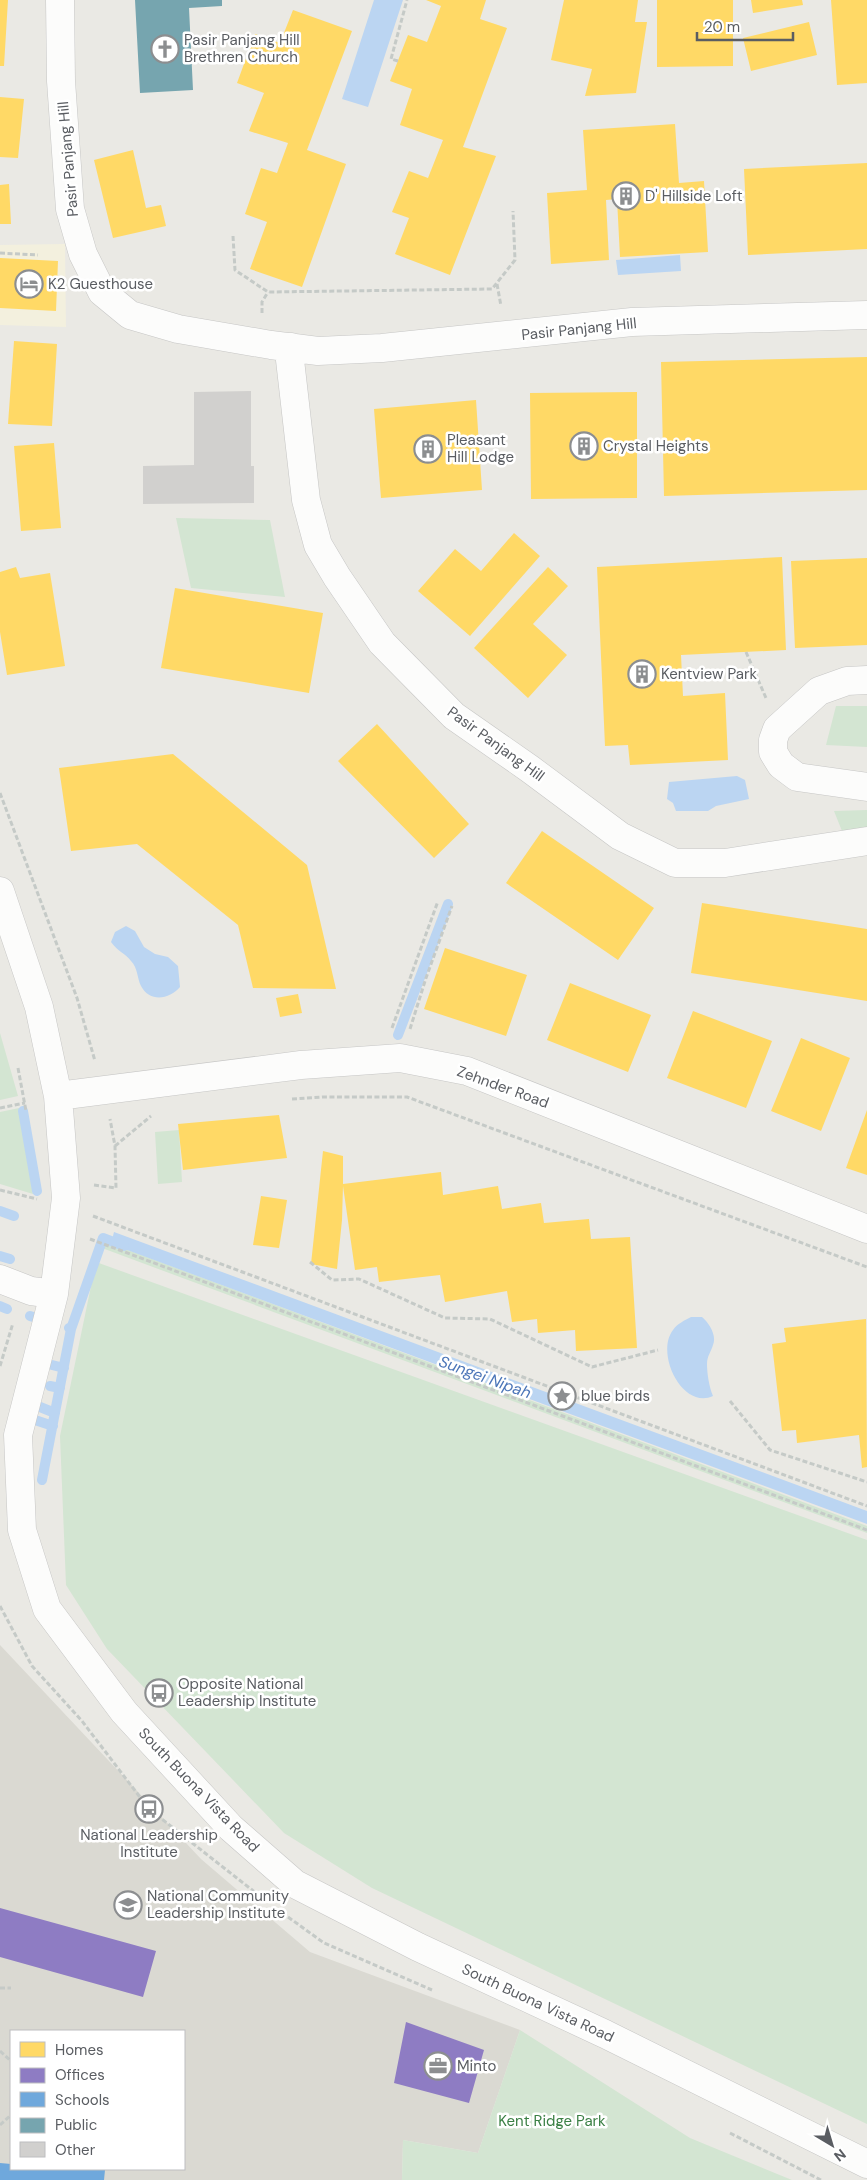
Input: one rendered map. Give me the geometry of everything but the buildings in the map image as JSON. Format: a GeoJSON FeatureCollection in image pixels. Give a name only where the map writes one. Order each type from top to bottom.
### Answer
{"type":"FeatureCollection","features":[{"type":"Feature","properties":{"kind":"street","name":"Pasir Panjang Hill"},"geometry":{"type":"LineString","coordinates":[[60,0],[61,80],[70,209],[83,254],[102,292],[130,314],[178,329],[318,351],[382,348],[632,322],[867,315]]}},
{"type":"Feature","properties":{"kind":"street","name":"Pasir Panjang Hill"},"geometry":{"type":"LineString","coordinates":[[291,347],[290,360],[305,491],[309,516],[318,545],[337,577],[382,643],[454,716],[530,769],[620,836],[675,864],[725,863],[867,841]]}},
{"type":"Feature","properties":{"kind":"street"},"geometry":{"type":"LineString","coordinates":[[867,680],[847,681],[819,691],[777,728],[773,740],[773,752],[782,765],[797,777],[867,787]]}},
{"type":"Feature","properties":{"kind":"street","name":"South Buona Vista Road"},"geometry":{"type":"LineString","coordinates":[[0,891],[38,1007],[58,1096],[66,1198],[54,1294],[18,1435],[22,1530],[47,1609],[124,1712],[231,1828],[295,1884],[418,1948],[606,2034],[859,2168]]}},
{"type":"Feature","properties":{"kind":"street","name":"Zehnder Road"},"geometry":{"type":"LineString","coordinates":[[58,1096],[301,1065],[400,1058],[466,1071],[867,1229]]}},
{"type":"Feature","properties":{"kind":"street"},"geometry":{"type":"LineString","coordinates":[[9,1282],[31,1291],[54,1294]]}},
{"type":"Feature","properties":{"kind":"path"},"geometry":{"type":"LineString","coordinates":[[398,61],[391,59],[407,0]]}},
{"type":"Feature","properties":{"kind":"path"},"geometry":{"type":"LineString","coordinates":[[233,236],[235,270],[268,292],[492,288],[515,260],[513,211]]}},
{"type":"Feature","properties":{"kind":"path"},"geometry":{"type":"LineString","coordinates":[[0,253],[38,255]]}},
{"type":"Feature","properties":{"kind":"path"},"geometry":{"type":"LineString","coordinates":[[497,284],[501,302]]}},
{"type":"Feature","properties":{"kind":"path"},"geometry":{"type":"LineString","coordinates":[[262,302],[268,292]]}},
{"type":"Feature","properties":{"kind":"path"},"geometry":{"type":"LineString","coordinates":[[746,652],[769,704],[784,722]]}},
{"type":"Feature","properties":{"kind":"path"},"geometry":{"type":"LineString","coordinates":[[0,793],[77,998],[103,1090],[114,1146],[116,1188],[89,1185]]}},
{"type":"Feature","properties":{"kind":"path"},"geometry":{"type":"LineString","coordinates":[[389,1037],[438,901]]}},
{"type":"Feature","properties":{"kind":"path"},"geometry":{"type":"LineString","coordinates":[[408,1033],[452,906]]}},
{"type":"Feature","properties":{"kind":"path"},"geometry":{"type":"LineString","coordinates":[[18,1066],[27,1112]]}},
{"type":"Feature","properties":{"kind":"path"},"geometry":{"type":"LineString","coordinates":[[283,1099],[407,1097],[867,1267]]}},
{"type":"Feature","properties":{"kind":"path"},"geometry":{"type":"LineString","coordinates":[[114,1146],[158,1110]]}},
{"type":"Feature","properties":{"kind":"path"},"geometry":{"type":"LineString","coordinates":[[0,1190],[24,1197]]}},
{"type":"Feature","properties":{"kind":"path"},"geometry":{"type":"LineString","coordinates":[[90,1215],[867,1506]]}},
{"type":"Feature","properties":{"kind":"path"},"geometry":{"type":"LineString","coordinates":[[100,1243],[867,1530]]}},
{"type":"Feature","properties":{"kind":"path"},"geometry":{"type":"LineString","coordinates":[[310,1262],[332,1280],[359,1279],[444,1318],[490,1319],[592,1367],[658,1350]]}},
{"type":"Feature","properties":{"kind":"path"},"geometry":{"type":"LineString","coordinates":[[0,1366],[18,1306],[9,1282]]}},
{"type":"Feature","properties":{"kind":"path"},"geometry":{"type":"LineString","coordinates":[[730,1402],[770,1450],[867,1482]]}},
{"type":"Feature","properties":{"kind":"path"},"geometry":{"type":"LineString","coordinates":[[0,1988],[11,1988]]}},
{"type":"Feature","properties":{"kind":"path"},"geometry":{"type":"LineString","coordinates":[[0,2051],[10,2060]]}},
{"type":"Feature","properties":{"kind":"path"},"geometry":{"type":"LineString","coordinates":[[0,2125],[10,2116]]}},
{"type":"Feature","properties":{"kind":"shaded area"},"geometry":{"type":"Polygon","coordinates":[[[65,244],[66,327],[0,325],[0,245],[65,244]]]}},
{"type":"Feature","properties":{"kind":"shaded area","name":"National Community Leadership Institute"},"geometry":{"type":"Polygon","coordinates":[[[0,1645],[201,1859],[310,1952],[520,2030],[478,2153],[403,2140],[402,2180],[0,2180],[0,1645]]]}},
{"type":"Feature","properties":{"kind":"green space"},"geometry":{"type":"Polygon","coordinates":[[[176,518],[270,520],[285,597],[191,588],[176,518]]]}},
{"type":"Feature","properties":{"kind":"green space"},"geometry":{"type":"Polygon","coordinates":[[[836,706],[867,706],[867,747],[826,745],[836,706]]]}},
{"type":"Feature","properties":{"kind":"green space"},"geometry":{"type":"Polygon","coordinates":[[[867,810],[867,828],[842,831],[834,811],[867,810]]]}},
{"type":"Feature","properties":{"kind":"green space"},"geometry":{"type":"Polygon","coordinates":[[[0,1033],[18,1096],[0,1100],[0,1033]]]}},
{"type":"Feature","properties":{"kind":"green space"},"geometry":{"type":"Polygon","coordinates":[[[19,1108],[33,1194],[0,1184],[0,1112],[19,1108]]]}},
{"type":"Feature","properties":{"kind":"green space"},"geometry":{"type":"Polygon","coordinates":[[[179,1130],[182,1182],[158,1184],[155,1132],[179,1130]]]}},
{"type":"Feature","properties":{"kind":"green space"},"geometry":{"type":"Polygon","coordinates":[[[104,1241],[867,1526],[867,1533],[102,1248],[100,1243],[104,1241]]]}},
{"type":"Feature","properties":{"kind":"green space"},"geometry":{"type":"Polygon","coordinates":[[[96,1262],[867,1540],[867,2124],[372,1888],[284,1833],[107,1649],[66,1585],[60,1436],[96,1262]]]}},
{"type":"Feature","properties":{"kind":"green space","name":"Kent Ridge Park"},"geometry":{"type":"Polygon","coordinates":[[[520,2030],[690,2138],[792,2180],[402,2180],[403,2140],[478,2153],[520,2030]]]}},
{"type":"Feature","properties":{"kind":"water"},"geometry":{"type":"Polygon","coordinates":[[[374,0],[403,0],[368,107],[342,99],[374,0]]]}},
{"type":"Feature","properties":{"kind":"water"},"geometry":{"type":"Polygon","coordinates":[[[680,255],[681,271],[618,275],[616,260],[680,255]]]}},
{"type":"Feature","properties":{"kind":"water"},"geometry":{"type":"Polygon","coordinates":[[[737,776],[745,780],[749,799],[716,806],[708,811],[676,811],[673,803],[667,799],[669,782],[737,776]]]}},
{"type":"Feature","properties":{"kind":"water"},"geometry":{"type":"Polygon","coordinates":[[[126,926],[135,931],[144,947],[155,954],[168,957],[178,966],[180,987],[176,991],[166,996],[155,997],[149,995],[141,986],[136,970],[129,958],[111,942],[115,932],[126,926]]]}},
{"type":"Feature","properties":{"kind":"water"},"geometry":{"type":"Polygon","coordinates":[[[114,1232],[867,1511],[867,1524],[111,1244],[114,1232]]]}},
{"type":"Feature","properties":{"kind":"water"},"geometry":{"type":"Polygon","coordinates":[[[691,1317],[702,1317],[713,1333],[714,1341],[707,1364],[708,1380],[713,1396],[702,1398],[691,1395],[675,1377],[670,1365],[667,1352],[668,1340],[673,1330],[681,1322],[691,1317]]]}},
{"type":"Feature","properties":{"kind":"waterway"},"geometry":{"type":"LineString","coordinates":[[398,1035],[448,904]]}},
{"type":"Feature","properties":{"kind":"waterway"},"geometry":{"type":"LineString","coordinates":[[23,1111],[37,1191]]}},
{"type":"Feature","properties":{"kind":"waterway","name":"Sungei Nipah"},"geometry":{"type":"LineString","coordinates":[[0,1211],[14,1216]]}},
{"type":"Feature","properties":{"kind":"waterway"},"geometry":{"type":"LineString","coordinates":[[71,1329],[103,1238],[124,1246]]}},
{"type":"Feature","properties":{"kind":"waterway"},"geometry":{"type":"LineString","coordinates":[[0,1256],[10,1259]]}},
{"type":"Feature","properties":{"kind":"waterway"},"geometry":{"type":"LineString","coordinates":[[0,1306],[7,1309]]}},
{"type":"Feature","properties":{"kind":"waterway"},"geometry":{"type":"LineString","coordinates":[[30,1316],[46,1321]]}},
{"type":"Feature","properties":{"kind":"waterway"},"geometry":{"type":"LineString","coordinates":[[42,1480],[71,1329],[69,1328]]}},
{"type":"Feature","properties":{"kind":"waterway"},"geometry":{"type":"LineString","coordinates":[[52,1365],[64,1368]]}},
{"type":"Feature","properties":{"kind":"waterway"},"geometry":{"type":"LineString","coordinates":[[50,1386],[60,1388]]}},
{"type":"Feature","properties":{"kind":"waterway"},"geometry":{"type":"LineString","coordinates":[[40,1407],[55,1413]]}},
{"type":"Feature","properties":{"kind":"waterway"},"geometry":{"type":"LineString","coordinates":[[35,1420],[53,1426]]}},
{"type":"Feature","properties":{"kind":"place","name":"Pasir Panjang Hill Brethren Church"},"geometry":{"type":"Point","coordinates":[165,49]}},
{"type":"Feature","properties":{"kind":"place","name":"D' Hillside Loft"},"geometry":{"type":"Point","coordinates":[626,196]}},
{"type":"Feature","properties":{"kind":"place","name":"K2 Guesthouse"},"geometry":{"type":"Point","coordinates":[29,284]}},
{"type":"Feature","properties":{"kind":"place","name":"Crystal Heights"},"geometry":{"type":"Point","coordinates":[584,446]}},
{"type":"Feature","properties":{"kind":"place","name":"Pleasant Hill Lodge"},"geometry":{"type":"Point","coordinates":[428,449]}},
{"type":"Feature","properties":{"kind":"place","name":"Kentview Park"},"geometry":{"type":"Point","coordinates":[642,674]}},
{"type":"Feature","properties":{"kind":"place","name":"blue birds"},"geometry":{"type":"Point","coordinates":[562,1396]}},
{"type":"Feature","properties":{"kind":"place","name":"Opposite National Leadership Institute"},"geometry":{"type":"Point","coordinates":[159,1693]}},
{"type":"Feature","properties":{"kind":"place","name":"National Leadership Institute"},"geometry":{"type":"Point","coordinates":[149,1809]}},
{"type":"Feature","properties":{"kind":"place","name":"National Community Leadership Institute"},"geometry":{"type":"Point","coordinates":[128,1905]}},
{"type":"Feature","properties":{"kind":"place","name":"Minto"},"geometry":{"type":"Point","coordinates":[438,2066]}}]}
